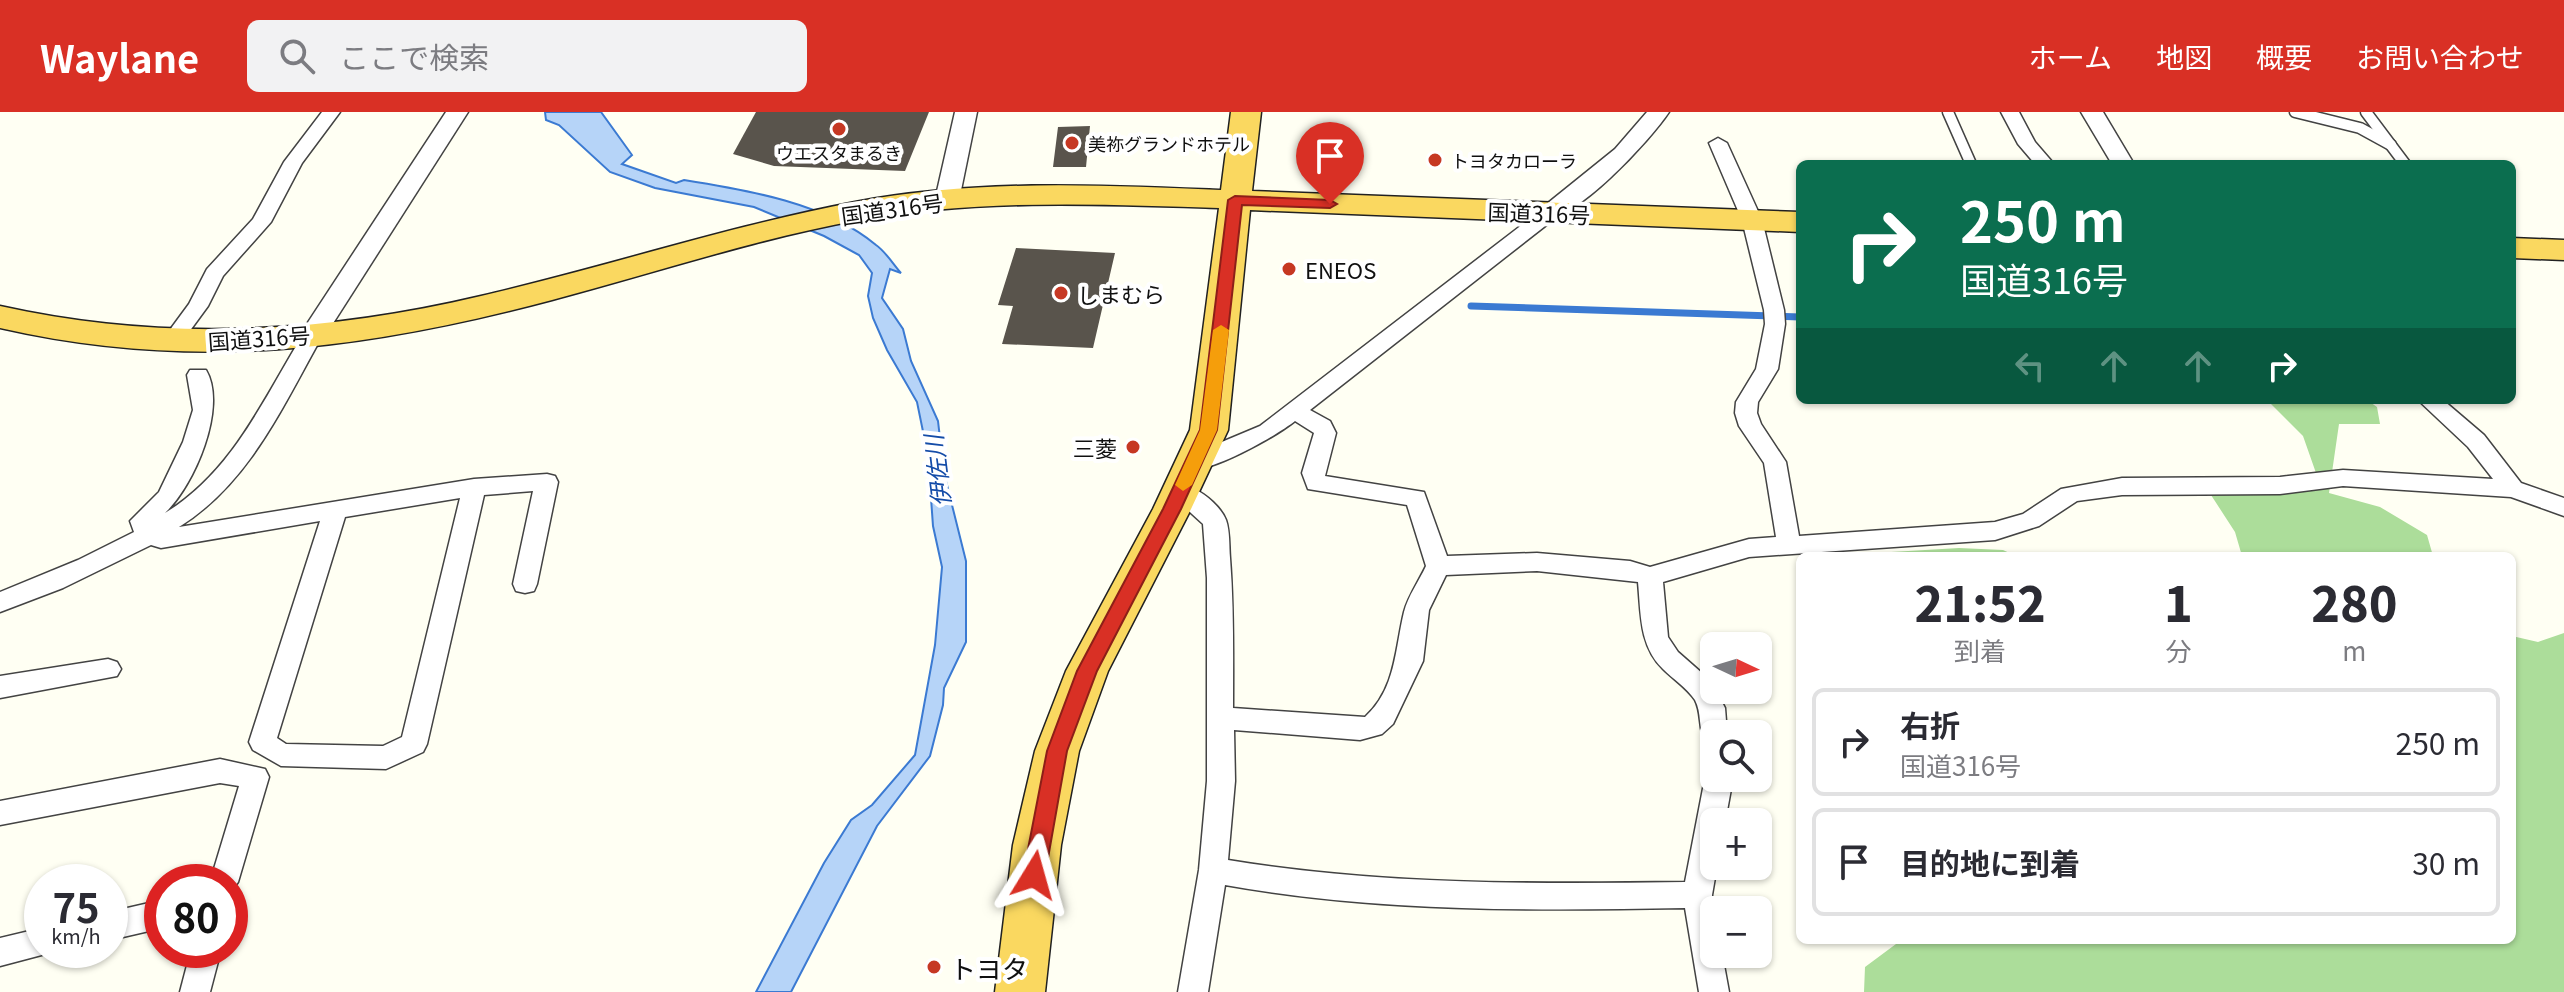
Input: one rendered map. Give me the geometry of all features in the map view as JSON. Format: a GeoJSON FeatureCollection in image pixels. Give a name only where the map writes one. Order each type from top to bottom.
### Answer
{"type":"FeatureCollection","features":[{"type":"Feature","properties":{"kind":"highway"},"geometry":{"type":"LineString","coordinates":[[1020,992],[1037,845],[1057,751],[1087,671],[1209,430],[1246,112]]}},
{"type":"Feature","properties":{"kind":"highway","name":"国道316号"},"geometry":{"type":"LineString","coordinates":[[0,317],[90,338],[171,342],[251,340],[376,326],[527,295],[737,238],[859,211],[947,200],[1044,193],[1796,222]]}},
{"type":"Feature","properties":{"kind":"highway"},"geometry":{"type":"LineString","coordinates":[[2516,248],[2564,250]]}},
{"type":"Feature","properties":{"kind":"street"},"geometry":{"type":"LineString","coordinates":[[171,342],[198,306],[214,273],[261,222],[293,162],[331,112]]}},
{"type":"Feature","properties":{"kind":"street"},"geometry":{"type":"LineString","coordinates":[[0,602],[78,571],[147,534],[195,504],[222,480],[457,112]]}},
{"type":"Feature","properties":{"kind":"street"},"geometry":{"type":"LineString","coordinates":[[947,200],[966,112]]}},
{"type":"Feature","properties":{"kind":"street"},"geometry":{"type":"LineString","coordinates":[[1193,992],[1213,870],[1221,781],[1219,578],[1215,522],[1198,503],[1187,478],[1268,431],[1551,212],[1620,157],[1648,128],[1658,112]]}},
{"type":"Feature","properties":{"kind":"street"},"geometry":{"type":"LineString","coordinates":[[2010,112],[2027,144],[2041,160]]}},
{"type":"Feature","properties":{"kind":"street"},"geometry":{"type":"LineString","coordinates":[[2092,112],[2121,160]]}},
{"type":"Feature","properties":{"kind":"street"},"geometry":{"type":"LineString","coordinates":[[1718,143],[1752,220],[1775,324],[1767,369],[1747,402],[1746,413],[1750,426],[1775,462],[1789,545]]}},
{"type":"Feature","properties":{"kind":"street"},"geometry":{"type":"LineString","coordinates":[[198,375],[204,410],[168,497],[142,521],[147,534],[161,539],[474,487],[547,482],[525,584]]}},
{"type":"Feature","properties":{"kind":"street"},"geometry":{"type":"LineString","coordinates":[[2434,404],[2476,441],[2513,489]]}},
{"type":"Feature","properties":{"kind":"street"},"geometry":{"type":"LineString","coordinates":[[1220,718],[1360,729],[1373,726],[1384,716],[1410,661],[1417,610],[1438,566],[1416,498],[1316,483],[1313,473],[1325,433],[1322,426],[1293,411]]}},
{"type":"Feature","properties":{"kind":"street"},"geometry":{"type":"LineString","coordinates":[[1438,566],[1537,562],[1630,570],[1650,576],[1749,548],[1995,531],[2032,520],[2063,495],[2150,484],[2266,485],[2322,483],[2343,478],[2513,489],[2564,507]]}},
{"type":"Feature","properties":{"kind":"street"},"geometry":{"type":"LineString","coordinates":[[336,508],[262,742],[281,755],[386,758],[414,744],[474,487]]}},
{"type":"Feature","properties":{"kind":"street"},"geometry":{"type":"LineString","coordinates":[[1650,576],[1656,639],[1669,659],[1702,689],[1712,708],[1713,720]]}},
{"type":"Feature","properties":{"kind":"street"},"geometry":{"type":"LineString","coordinates":[[0,687],[108,669]]}},
{"type":"Feature","properties":{"kind":"street"},"geometry":{"type":"LineString","coordinates":[[0,813],[220,771],[255,777],[229,864]]}},
{"type":"Feature","properties":{"kind":"street"},"geometry":{"type":"LineString","coordinates":[[1714,992],[1697,895],[1716,792]]}},
{"type":"Feature","properties":{"kind":"street"},"geometry":{"type":"LineString","coordinates":[[1213,870],[1271,882],[1468,898],[1697,895]]}},
{"type":"Feature","properties":{"kind":"street"},"geometry":{"type":"LineString","coordinates":[[0,952],[24,946]]}},
{"type":"Feature","properties":{"kind":"street"},"geometry":{"type":"LineString","coordinates":[[195,992],[201,968]]}},
{"type":"Feature","properties":{"kind":"lane"},"geometry":{"type":"LineString","coordinates":[[1948,112],[1969,160]]}},
{"type":"Feature","properties":{"kind":"lane"},"geometry":{"type":"LineString","coordinates":[[2295,112],[2360,128],[2391,145]]}},
{"type":"Feature","properties":{"kind":"lane"},"geometry":{"type":"LineString","coordinates":[[2366,112],[2402,160]]}},
{"type":"Feature","properties":{"kind":"green space"},"geometry":{"type":"Polygon","coordinates":[[[2271,404],[2373,404],[2377,407],[2380,424],[2339,424],[2329,493],[2380,507],[2427,535],[2432,552],[2241,552],[2235,532],[2211,495],[2295,488],[2316,473],[2303,436],[2271,404]]]}},
{"type":"Feature","properties":{"kind":"green space"},"geometry":{"type":"Polygon","coordinates":[[[1959,548],[2007,552],[1891,552],[1959,548]]]}},
{"type":"Feature","properties":{"kind":"green space"},"geometry":{"type":"Polygon","coordinates":[[[2564,633],[2564,992],[1864,992],[1865,967],[1896,944],[2516,944],[2516,637],[2538,642],[2564,633]]]}},
{"type":"Feature","properties":{"kind":"water","name":"伊佐川"},"geometry":{"type":"Polygon","coordinates":[[[545,112],[601,112],[632,155],[622,164],[676,183],[684,180],[734,188],[810,209],[856,231],[880,248],[901,273],[890,269],[882,298],[903,329],[911,361],[938,421],[944,473],[966,561],[966,642],[944,688],[943,705],[930,756],[877,826],[791,992],[756,992],[824,863],[851,820],[872,805],[915,755],[935,645],[942,567],[933,526],[928,456],[917,402],[887,350],[873,318],[868,296],[872,273],[859,255],[824,236],[754,207],[655,188],[610,172],[559,125],[546,120],[545,112]]]}},
{"type":"Feature","properties":{"kind":"building"},"geometry":{"type":"Polygon","coordinates":[[[756,112],[929,112],[905,171],[774,166],[733,154],[756,112]]]}},
{"type":"Feature","properties":{"kind":"building"},"geometry":{"type":"Polygon","coordinates":[[[1090,126],[1086,167],[1053,167],[1058,127],[1090,126]]]}},
{"type":"Feature","properties":{"kind":"building"},"geometry":{"type":"Polygon","coordinates":[[[1016,248],[1115,253],[1093,348],[1002,344],[1013,306],[998,305],[1016,248]]]}},
{"type":"Feature","properties":{"kind":"waterway"},"geometry":{"type":"LineString","coordinates":[[1471,306],[1796,317]]}},
{"type":"Feature","properties":{"kind":"slow traffic"},"geometry":{"type":"LineString","coordinates":[[1183,485],[1209,430],[1221,330]]}},
{"type":"Feature","properties":{"kind":"place","name":"ウエスタまるき"},"geometry":{"type":"Point","coordinates":[839,129]}},
{"type":"Feature","properties":{"kind":"place","name":"美祢グランドホテル"},"geometry":{"type":"Point","coordinates":[1072,143]}},
{"type":"Feature","properties":{"kind":"place","name":"トヨタカローラ"},"geometry":{"type":"Point","coordinates":[1435,160]}},
{"type":"Feature","properties":{"kind":"place","name":"ENEOS"},"geometry":{"type":"Point","coordinates":[1289,269]}},
{"type":"Feature","properties":{"kind":"place","name":"しまむら"},"geometry":{"type":"Point","coordinates":[1061,293]}},
{"type":"Feature","properties":{"kind":"place","name":"三菱"},"geometry":{"type":"Point","coordinates":[1133,447]}},
{"type":"Feature","properties":{"kind":"place","name":"トヨタ"},"geometry":{"type":"Point","coordinates":[934,967]}},
{"type":"Feature","properties":{"kind":"route"},"geometry":{"type":"LineString","coordinates":[[1034,875],[1037,845],[1057,751],[1087,671],[1172,509],[1209,430],[1235,200],[1330,204]]}}]}
